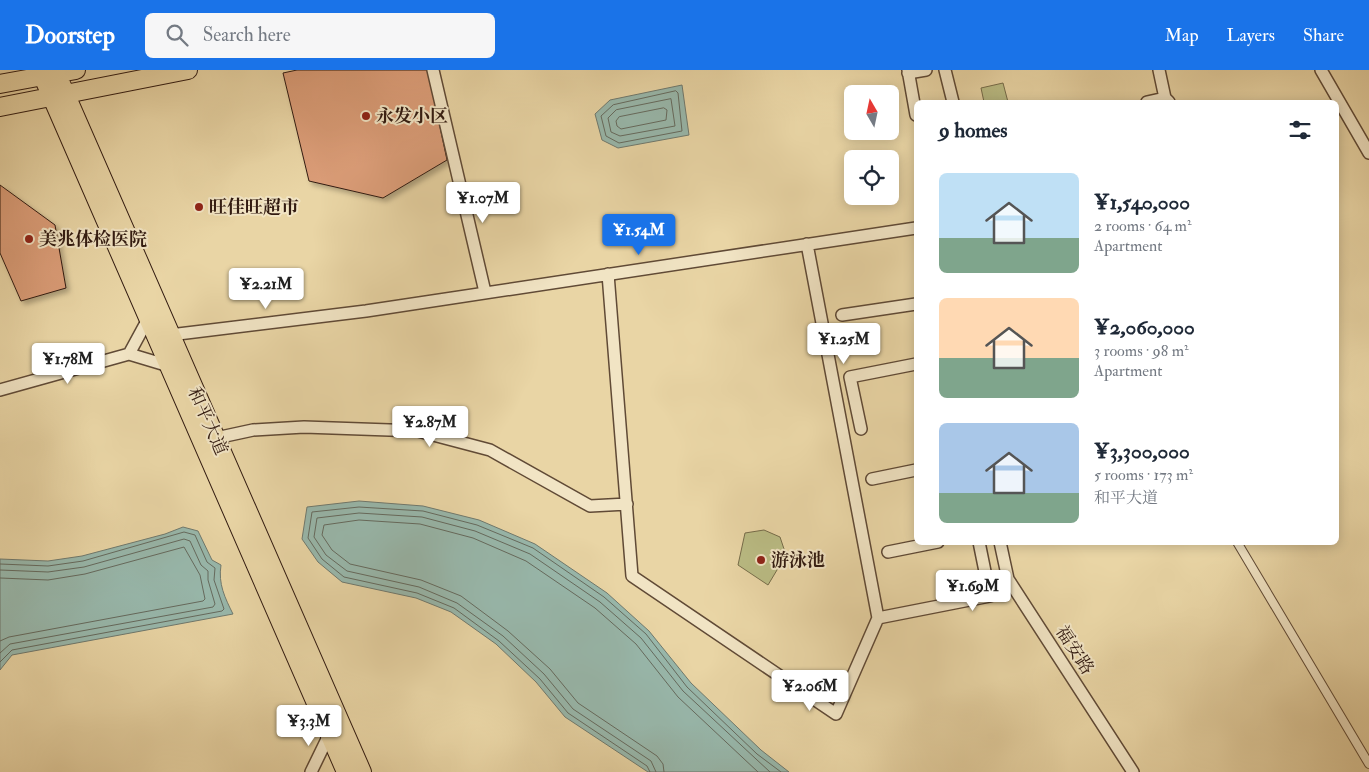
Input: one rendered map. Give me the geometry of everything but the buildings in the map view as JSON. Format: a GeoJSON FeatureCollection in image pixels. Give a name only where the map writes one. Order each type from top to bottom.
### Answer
{"type":"FeatureCollection","features":[{"type":"Feature","properties":{"kind":"main road"},"geometry":{"type":"LineString","coordinates":[[0,84],[49,72],[76,70]]}},
{"type":"Feature","properties":{"kind":"main road"},"geometry":{"type":"LineString","coordinates":[[0,107],[188,70]]}},
{"type":"Feature","properties":{"kind":"main road","name":"和平大道"},"geometry":{"type":"LineString","coordinates":[[49,72],[170,335],[362,772]]}},
{"type":"Feature","properties":{"kind":"main road","name":"和平大道"},"geometry":{"type":"LineString","coordinates":[[60,96],[148,319],[346,772]]}},
{"type":"Feature","properties":{"kind":"street"},"geometry":{"type":"LineString","coordinates":[[433,70],[486,292]]}},
{"type":"Feature","properties":{"kind":"street"},"geometry":{"type":"LineString","coordinates":[[914,104],[908,72],[926,70]]}},
{"type":"Feature","properties":{"kind":"street"},"geometry":{"type":"LineString","coordinates":[[945,70],[952,100]]}},
{"type":"Feature","properties":{"kind":"street"},"geometry":{"type":"LineString","coordinates":[[1159,70],[1167,100]]}},
{"type":"Feature","properties":{"kind":"street"},"geometry":{"type":"LineString","coordinates":[[1321,70],[1366,140],[1369,153]]}},
{"type":"Feature","properties":{"kind":"street"},"geometry":{"type":"LineString","coordinates":[[170,335],[366,311],[914,228]]}},
{"type":"Feature","properties":{"kind":"street"},"geometry":{"type":"LineString","coordinates":[[608,274],[632,576],[836,714],[878,618],[807,244]]}},
{"type":"Feature","properties":{"kind":"street"},"geometry":{"type":"LineString","coordinates":[[842,315],[914,304]]}},
{"type":"Feature","properties":{"kind":"street"},"geometry":{"type":"LineString","coordinates":[[129,354],[148,319]]}},
{"type":"Feature","properties":{"kind":"street"},"geometry":{"type":"LineString","coordinates":[[0,390],[129,354],[169,366]]}},
{"type":"Feature","properties":{"kind":"street"},"geometry":{"type":"LineString","coordinates":[[860,429],[850,377],[914,364]]}},
{"type":"Feature","properties":{"kind":"street"},"geometry":{"type":"LineString","coordinates":[[216,438],[253,430],[304,427],[418,431],[490,450],[590,506],[627,504]]}},
{"type":"Feature","properties":{"kind":"street"},"geometry":{"type":"LineString","coordinates":[[872,479],[914,470]]}},
{"type":"Feature","properties":{"kind":"street"},"geometry":{"type":"LineString","coordinates":[[888,552],[923,545]]}},
{"type":"Feature","properties":{"kind":"street"},"geometry":{"type":"LineString","coordinates":[[878,618],[990,596],[980,545]]}},
{"type":"Feature","properties":{"kind":"street","name":"福安路"},"geometry":{"type":"LineString","coordinates":[[1001,545],[1008,579],[1132,772]]}},
{"type":"Feature","properties":{"kind":"street"},"geometry":{"type":"LineString","coordinates":[[1239,545],[1369,764]]}},
{"type":"Feature","properties":{"kind":"street"},"geometry":{"type":"LineString","coordinates":[[312,772],[330,733]]}},
{"type":"Feature","properties":{"kind":"green space"},"geometry":{"type":"Polygon","coordinates":[[[1003,83],[1007,100],[984,100],[981,88],[1003,83]]]}},
{"type":"Feature","properties":{"kind":"green space","name":"游泳池"},"geometry":{"type":"Polygon","coordinates":[[[764,530],[780,537],[786,555],[768,585],[738,565],[745,533],[764,530]]]}},
{"type":"Feature","properties":{"kind":"water"},"geometry":{"type":"Polygon","coordinates":[[[682,85],[689,135],[618,148],[602,140],[595,114],[610,100],[682,85]]]}},
{"type":"Feature","properties":{"kind":"water"},"geometry":{"type":"Polygon","coordinates":[[[359,501],[423,506],[479,520],[535,544],[607,593],[649,631],[691,683],[761,750],[789,772],[648,772],[565,717],[536,682],[496,644],[451,612],[416,598],[342,582],[318,562],[302,539],[307,507],[359,501]]]}},
{"type":"Feature","properties":{"kind":"water"},"geometry":{"type":"Polygon","coordinates":[[[183,527],[198,531],[212,560],[221,565],[221,585],[233,614],[12,655],[0,670],[0,559],[48,561],[82,556],[165,534],[183,527]]]}},
{"type":"Feature","properties":{"kind":"place","name":"永发小区"},"geometry":{"type":"Point","coordinates":[366,116]}},
{"type":"Feature","properties":{"kind":"place","name":"旺佳旺超市"},"geometry":{"type":"Point","coordinates":[199,207]}},
{"type":"Feature","properties":{"kind":"place","name":"美兆体检医院"},"geometry":{"type":"Point","coordinates":[29,239]}},
{"type":"Feature","properties":{"kind":"place","name":"游泳池"},"geometry":{"type":"Point","coordinates":[761,560]}}]}
